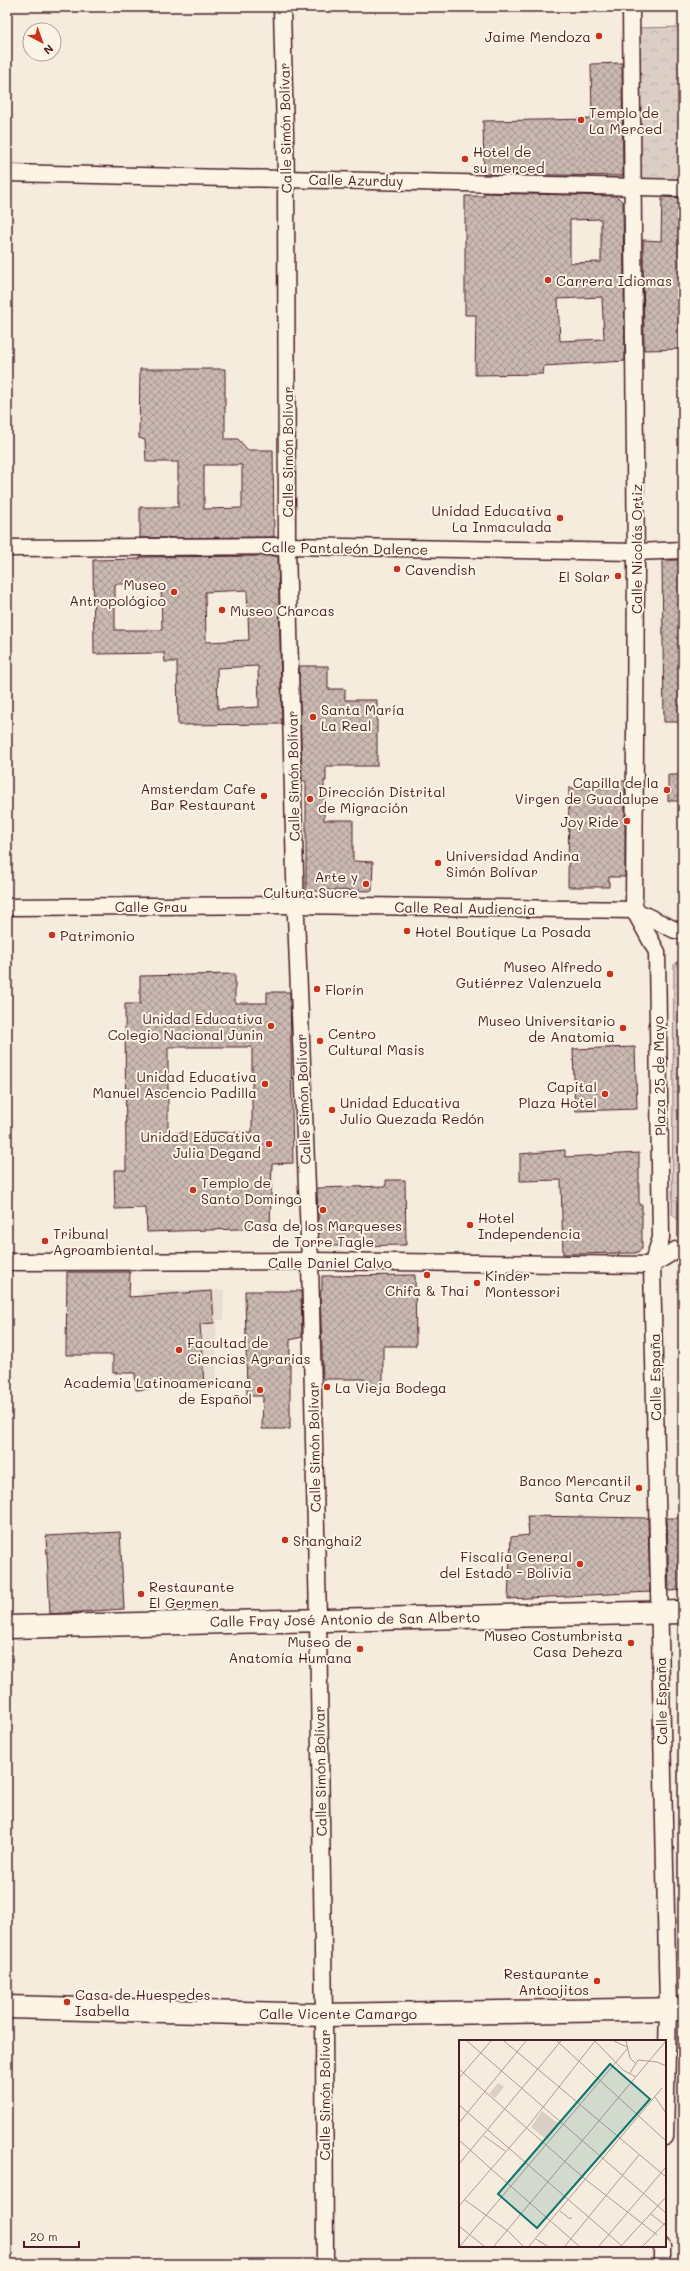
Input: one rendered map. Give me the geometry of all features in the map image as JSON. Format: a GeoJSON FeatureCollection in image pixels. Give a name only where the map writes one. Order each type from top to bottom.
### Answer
{"type":"FeatureCollection","features":[{"type":"Feature","properties":{"kind":"main road","name":"Calle Fray José Antonio de San Alberto"},"geometry":{"type":"LineString","coordinates":[[7,1627],[683,1612]]}},
{"type":"Feature","properties":{"kind":"main road","name":"Calle Vicente Camargo"},"geometry":{"type":"LineString","coordinates":[[7,2008],[324,2015],[676,2008]]}},
{"type":"Feature","properties":{"kind":"street","name":"Calle Simón Bolívar"},"geometry":{"type":"LineString","coordinates":[[282,7],[286,178],[287,546],[296,905],[310,1261],[318,1620],[324,2015],[325,2264]]}},
{"type":"Feature","properties":{"kind":"street","name":"Calle Nicolás Ortiz"},"geometry":{"type":"LineString","coordinates":[[631,7],[636,552],[634,910]]}},
{"type":"Feature","properties":{"kind":"street","name":"Calle Azurduy"},"geometry":{"type":"LineString","coordinates":[[7,173],[683,188]]}},
{"type":"Feature","properties":{"kind":"street","name":"Calle Pantaleón Dalence"},"geometry":{"type":"LineString","coordinates":[[7,548],[287,546],[636,552],[683,550]]}},
{"type":"Feature","properties":{"kind":"street","name":"Calle Grau"},"geometry":{"type":"LineString","coordinates":[[7,907],[296,905]]}},
{"type":"Feature","properties":{"kind":"street","name":"Calle Real Audiencia"},"geometry":{"type":"LineString","coordinates":[[296,905],[634,910]]}},
{"type":"Feature","properties":{"kind":"street"},"geometry":{"type":"LineString","coordinates":[[634,910],[675,930],[683,930]]}},
{"type":"Feature","properties":{"kind":"street","name":"Plaza 25 de Mayo"},"geometry":{"type":"LineString","coordinates":[[634,910],[657,952],[661,1238],[652,1265]]}},
{"type":"Feature","properties":{"kind":"street"},"geometry":{"type":"LineString","coordinates":[[652,1265],[676,1250],[683,1250]]}},
{"type":"Feature","properties":{"kind":"street","name":"Calle Daniel Calvo"},"geometry":{"type":"LineString","coordinates":[[7,1262],[310,1261],[652,1265]]}},
{"type":"Feature","properties":{"kind":"street","name":"Calle España"},"geometry":{"type":"LineString","coordinates":[[652,1265],[659,1613],[676,2008],[666,2125]]}},
{"type":"Feature","properties":{"kind":"street"},"geometry":{"type":"LineString","coordinates":[[662,2247],[662,2264]]}},
{"type":"Feature","properties":{"kind":"shaded area","name":"Facultad de Ciencias Agrarias"},"geometry":{"type":"Polygon","coordinates":[[[142,1290],[224,1290],[224,1320],[216,1320],[217,1381],[142,1384],[142,1290]]]}},
{"type":"Feature","properties":{"kind":"green space"},"geometry":{"type":"Polygon","coordinates":[[[683,27],[683,182],[644,182],[640,178],[634,28],[683,27]]]}},
{"type":"Feature","properties":{"kind":"green space"},"geometry":{"type":"Polygon","coordinates":[[[683,957],[683,1224],[672,1214],[674,965],[683,957]]]}},
{"type":"Feature","properties":{"kind":"building","name":"Templo de La Merced"},"geometry":{"type":"Polygon","coordinates":[[[622,63],[623,176],[484,174],[483,121],[592,119],[591,64],[622,63]]]}},
{"type":"Feature","properties":{"kind":"building"},"geometry":{"type":"Polygon","coordinates":[[[484,193],[616,196],[623,202],[625,361],[544,366],[543,374],[475,375],[476,315],[465,315],[465,196],[484,196],[484,193]],[[601,219],[570,220],[570,263],[601,262],[601,219]],[[602,297],[558,299],[560,341],[604,339],[602,297]]]}},
{"type":"Feature","properties":{"kind":"building"},"geometry":{"type":"Polygon","coordinates":[[[662,197],[683,198],[683,349],[644,350],[643,240],[661,241],[662,197]]]}},
{"type":"Feature","properties":{"kind":"building"},"geometry":{"type":"Polygon","coordinates":[[[140,369],[225,369],[225,439],[238,439],[248,450],[273,450],[274,537],[140,538],[140,507],[178,507],[178,462],[146,462],[145,440],[139,438],[140,369]],[[204,465],[204,509],[242,508],[242,465],[204,465]]]}},
{"type":"Feature","properties":{"kind":"building"},"geometry":{"type":"Polygon","coordinates":[[[140,557],[278,557],[282,724],[178,725],[177,662],[165,662],[164,653],[94,654],[93,560],[140,559],[140,557]],[[115,584],[115,630],[162,630],[161,584],[115,584]],[[247,590],[205,592],[206,642],[249,640],[247,590]],[[258,666],[217,668],[218,709],[259,707],[258,666]]]}},
{"type":"Feature","properties":{"kind":"building"},"geometry":{"type":"Polygon","coordinates":[[[662,560],[682,560],[683,722],[664,722],[662,560]]]}},
{"type":"Feature","properties":{"kind":"building"},"geometry":{"type":"Polygon","coordinates":[[[299,666],[328,666],[328,689],[345,689],[345,700],[377,700],[377,766],[326,766],[326,781],[324,781],[324,820],[353,820],[353,861],[373,862],[372,891],[306,891],[306,781],[302,781],[299,666]]]}},
{"type":"Feature","properties":{"kind":"building"},"geometry":{"type":"Polygon","coordinates":[[[668,775],[683,775],[683,801],[668,801],[668,775]]]}},
{"type":"Feature","properties":{"kind":"building"},"geometry":{"type":"Polygon","coordinates":[[[605,781],[625,781],[625,877],[609,877],[609,887],[568,887],[569,788],[605,788],[605,781]]]}},
{"type":"Feature","properties":{"kind":"building"},"geometry":{"type":"Polygon","coordinates":[[[235,974],[235,1003],[267,1003],[267,992],[290,992],[293,1163],[272,1164],[270,1228],[147,1232],[146,1208],[115,1209],[114,1170],[126,1170],[125,1004],[140,1004],[140,976],[235,974]],[[168,1047],[168,1133],[252,1132],[252,1047],[168,1047]]]}},
{"type":"Feature","properties":{"kind":"building"},"geometry":{"type":"Polygon","coordinates":[[[635,1047],[637,1109],[575,1111],[573,1049],[635,1047]]]}},
{"type":"Feature","properties":{"kind":"building"},"geometry":{"type":"Polygon","coordinates":[[[565,1150],[565,1157],[639,1153],[639,1205],[642,1205],[642,1249],[636,1253],[563,1254],[561,1180],[520,1181],[520,1154],[565,1150]]]}},
{"type":"Feature","properties":{"kind":"building"},"geometry":{"type":"Polygon","coordinates":[[[386,1180],[405,1180],[406,1245],[334,1246],[319,1244],[317,1188],[386,1186],[386,1180]]]}},
{"type":"Feature","properties":{"kind":"building"},"geometry":{"type":"Polygon","coordinates":[[[67,1272],[130,1272],[129,1297],[212,1291],[214,1323],[200,1324],[204,1385],[136,1390],[135,1373],[113,1373],[113,1355],[66,1355],[67,1272]]]}},
{"type":"Feature","properties":{"kind":"building"},"geometry":{"type":"Polygon","coordinates":[[[415,1275],[416,1346],[383,1346],[383,1385],[364,1385],[364,1379],[323,1379],[320,1291],[322,1291],[322,1276],[415,1275]]]}},
{"type":"Feature","properties":{"kind":"building"},"geometry":{"type":"Polygon","coordinates":[[[245,1291],[301,1291],[302,1337],[290,1340],[290,1429],[262,1429],[263,1396],[247,1396],[245,1291]]]}},
{"type":"Feature","properties":{"kind":"building","name":"Fiscalía General del Estado - Bolivia"},"geometry":{"type":"Polygon","coordinates":[[[527,1516],[648,1518],[650,1592],[508,1599],[511,1537],[529,1535],[527,1516]]]}},
{"type":"Feature","properties":{"kind":"building"},"geometry":{"type":"Polygon","coordinates":[[[667,1518],[683,1518],[683,1590],[669,1591],[667,1518]]]}},
{"type":"Feature","properties":{"kind":"building"},"geometry":{"type":"Polygon","coordinates":[[[120,1532],[124,1609],[50,1614],[46,1536],[120,1532]]]}},
{"type":"Feature","properties":{"kind":"place","name":"Jaime Mendoza"},"geometry":{"type":"Point","coordinates":[599,36]}},
{"type":"Feature","properties":{"kind":"place","name":"Templo de La Merced"},"geometry":{"type":"Point","coordinates":[581,120]}},
{"type":"Feature","properties":{"kind":"place","name":"Hotel de su merced"},"geometry":{"type":"Point","coordinates":[465,159]}},
{"type":"Feature","properties":{"kind":"place","name":"Carrera Idiomas"},"geometry":{"type":"Point","coordinates":[548,280]}},
{"type":"Feature","properties":{"kind":"place","name":"Unidad Educativa La Inmaculada"},"geometry":{"type":"Point","coordinates":[560,518]}},
{"type":"Feature","properties":{"kind":"place","name":"Cavendish"},"geometry":{"type":"Point","coordinates":[397,569]}},
{"type":"Feature","properties":{"kind":"place","name":"El Solar"},"geometry":{"type":"Point","coordinates":[618,576]}},
{"type":"Feature","properties":{"kind":"place","name":"Museo Antropológico"},"geometry":{"type":"Point","coordinates":[174,592]}},
{"type":"Feature","properties":{"kind":"place","name":"Museo Charcas"},"geometry":{"type":"Point","coordinates":[222,610]}},
{"type":"Feature","properties":{"kind":"place","name":"Santa María La Real"},"geometry":{"type":"Point","coordinates":[313,717]}},
{"type":"Feature","properties":{"kind":"place","name":"Capilla de la Virgen de Guadalupe"},"geometry":{"type":"Point","coordinates":[667,790]}},
{"type":"Feature","properties":{"kind":"place","name":"Amsterdam Cafe Bar Restaurant"},"geometry":{"type":"Point","coordinates":[264,796]}},
{"type":"Feature","properties":{"kind":"place","name":"Dirección Distrital de Migración"},"geometry":{"type":"Point","coordinates":[310,799]}},
{"type":"Feature","properties":{"kind":"place","name":"Joy Ride"},"geometry":{"type":"Point","coordinates":[627,821]}},
{"type":"Feature","properties":{"kind":"place","name":"Universidad Andina Simón Bolívar"},"geometry":{"type":"Point","coordinates":[438,863]}},
{"type":"Feature","properties":{"kind":"place","name":"Arte y Cultura Sucre"},"geometry":{"type":"Point","coordinates":[366,884]}},
{"type":"Feature","properties":{"kind":"place","name":"Hotel Boutique La Posada"},"geometry":{"type":"Point","coordinates":[407,931]}},
{"type":"Feature","properties":{"kind":"place","name":"Patrimonio"},"geometry":{"type":"Point","coordinates":[52,935]}},
{"type":"Feature","properties":{"kind":"place","name":"Museo Alfredo Gutiérrez Valenzuela"},"geometry":{"type":"Point","coordinates":[610,974]}},
{"type":"Feature","properties":{"kind":"place","name":"Florín"},"geometry":{"type":"Point","coordinates":[317,989]}},
{"type":"Feature","properties":{"kind":"place","name":"Unidad Educativa Colegio Nacional Junin"},"geometry":{"type":"Point","coordinates":[271,1026]}},
{"type":"Feature","properties":{"kind":"place","name":"Museo Universitario de Anatomia"},"geometry":{"type":"Point","coordinates":[623,1028]}},
{"type":"Feature","properties":{"kind":"place","name":"Centro Cultural Masis"},"geometry":{"type":"Point","coordinates":[320,1041]}},
{"type":"Feature","properties":{"kind":"place","name":"Unidad Educativa Manuel Ascencio Padilla"},"geometry":{"type":"Point","coordinates":[265,1084]}},
{"type":"Feature","properties":{"kind":"place","name":"Capital Plaza Hotel"},"geometry":{"type":"Point","coordinates":[605,1094]}},
{"type":"Feature","properties":{"kind":"place","name":"Unidad Educativa Julio Quezada Redón"},"geometry":{"type":"Point","coordinates":[332,1110]}},
{"type":"Feature","properties":{"kind":"place","name":"Unidad Educativa Julia Degand"},"geometry":{"type":"Point","coordinates":[269,1144]}},
{"type":"Feature","properties":{"kind":"place","name":"Templo de Santo Domingo"},"geometry":{"type":"Point","coordinates":[193,1190]}},
{"type":"Feature","properties":{"kind":"place","name":"Casa de los Marqueses de Torre Tagle"},"geometry":{"type":"Point","coordinates":[323,1210]}},
{"type":"Feature","properties":{"kind":"place","name":"Hotel Independencia"},"geometry":{"type":"Point","coordinates":[470,1225]}},
{"type":"Feature","properties":{"kind":"place","name":"Tribunal Agroambiental"},"geometry":{"type":"Point","coordinates":[45,1241]}},
{"type":"Feature","properties":{"kind":"place","name":"Chifa & Thai"},"geometry":{"type":"Point","coordinates":[427,1275]}},
{"type":"Feature","properties":{"kind":"place","name":"Kinder Montessori"},"geometry":{"type":"Point","coordinates":[477,1283]}},
{"type":"Feature","properties":{"kind":"place","name":"Facultad de Ciencias Agrarias"},"geometry":{"type":"Point","coordinates":[179,1350]}},
{"type":"Feature","properties":{"kind":"place","name":"La Vieja Bodega"},"geometry":{"type":"Point","coordinates":[327,1387]}},
{"type":"Feature","properties":{"kind":"place","name":"Academia Latinoamericana de Español"},"geometry":{"type":"Point","coordinates":[260,1390]}},
{"type":"Feature","properties":{"kind":"place","name":"Banco Mercantil Santa Cruz"},"geometry":{"type":"Point","coordinates":[639,1488]}},
{"type":"Feature","properties":{"kind":"place","name":"Shanghai2"},"geometry":{"type":"Point","coordinates":[285,1540]}},
{"type":"Feature","properties":{"kind":"place","name":"Fiscalía General del Estado - Bolivia"},"geometry":{"type":"Point","coordinates":[580,1564]}},
{"type":"Feature","properties":{"kind":"place","name":"Restaurante El Germen"},"geometry":{"type":"Point","coordinates":[141,1594]}},
{"type":"Feature","properties":{"kind":"place","name":"Museo Costumbrista Casa Deheza"},"geometry":{"type":"Point","coordinates":[631,1643]}},
{"type":"Feature","properties":{"kind":"place","name":"Museo de Anatomía Humana"},"geometry":{"type":"Point","coordinates":[360,1649]}},
{"type":"Feature","properties":{"kind":"place","name":"Restaurante Antoojitos"},"geometry":{"type":"Point","coordinates":[597,1981]}},
{"type":"Feature","properties":{"kind":"place","name":"Casa de Huespedes Isabella"},"geometry":{"type":"Point","coordinates":[67,2002]}}]}
